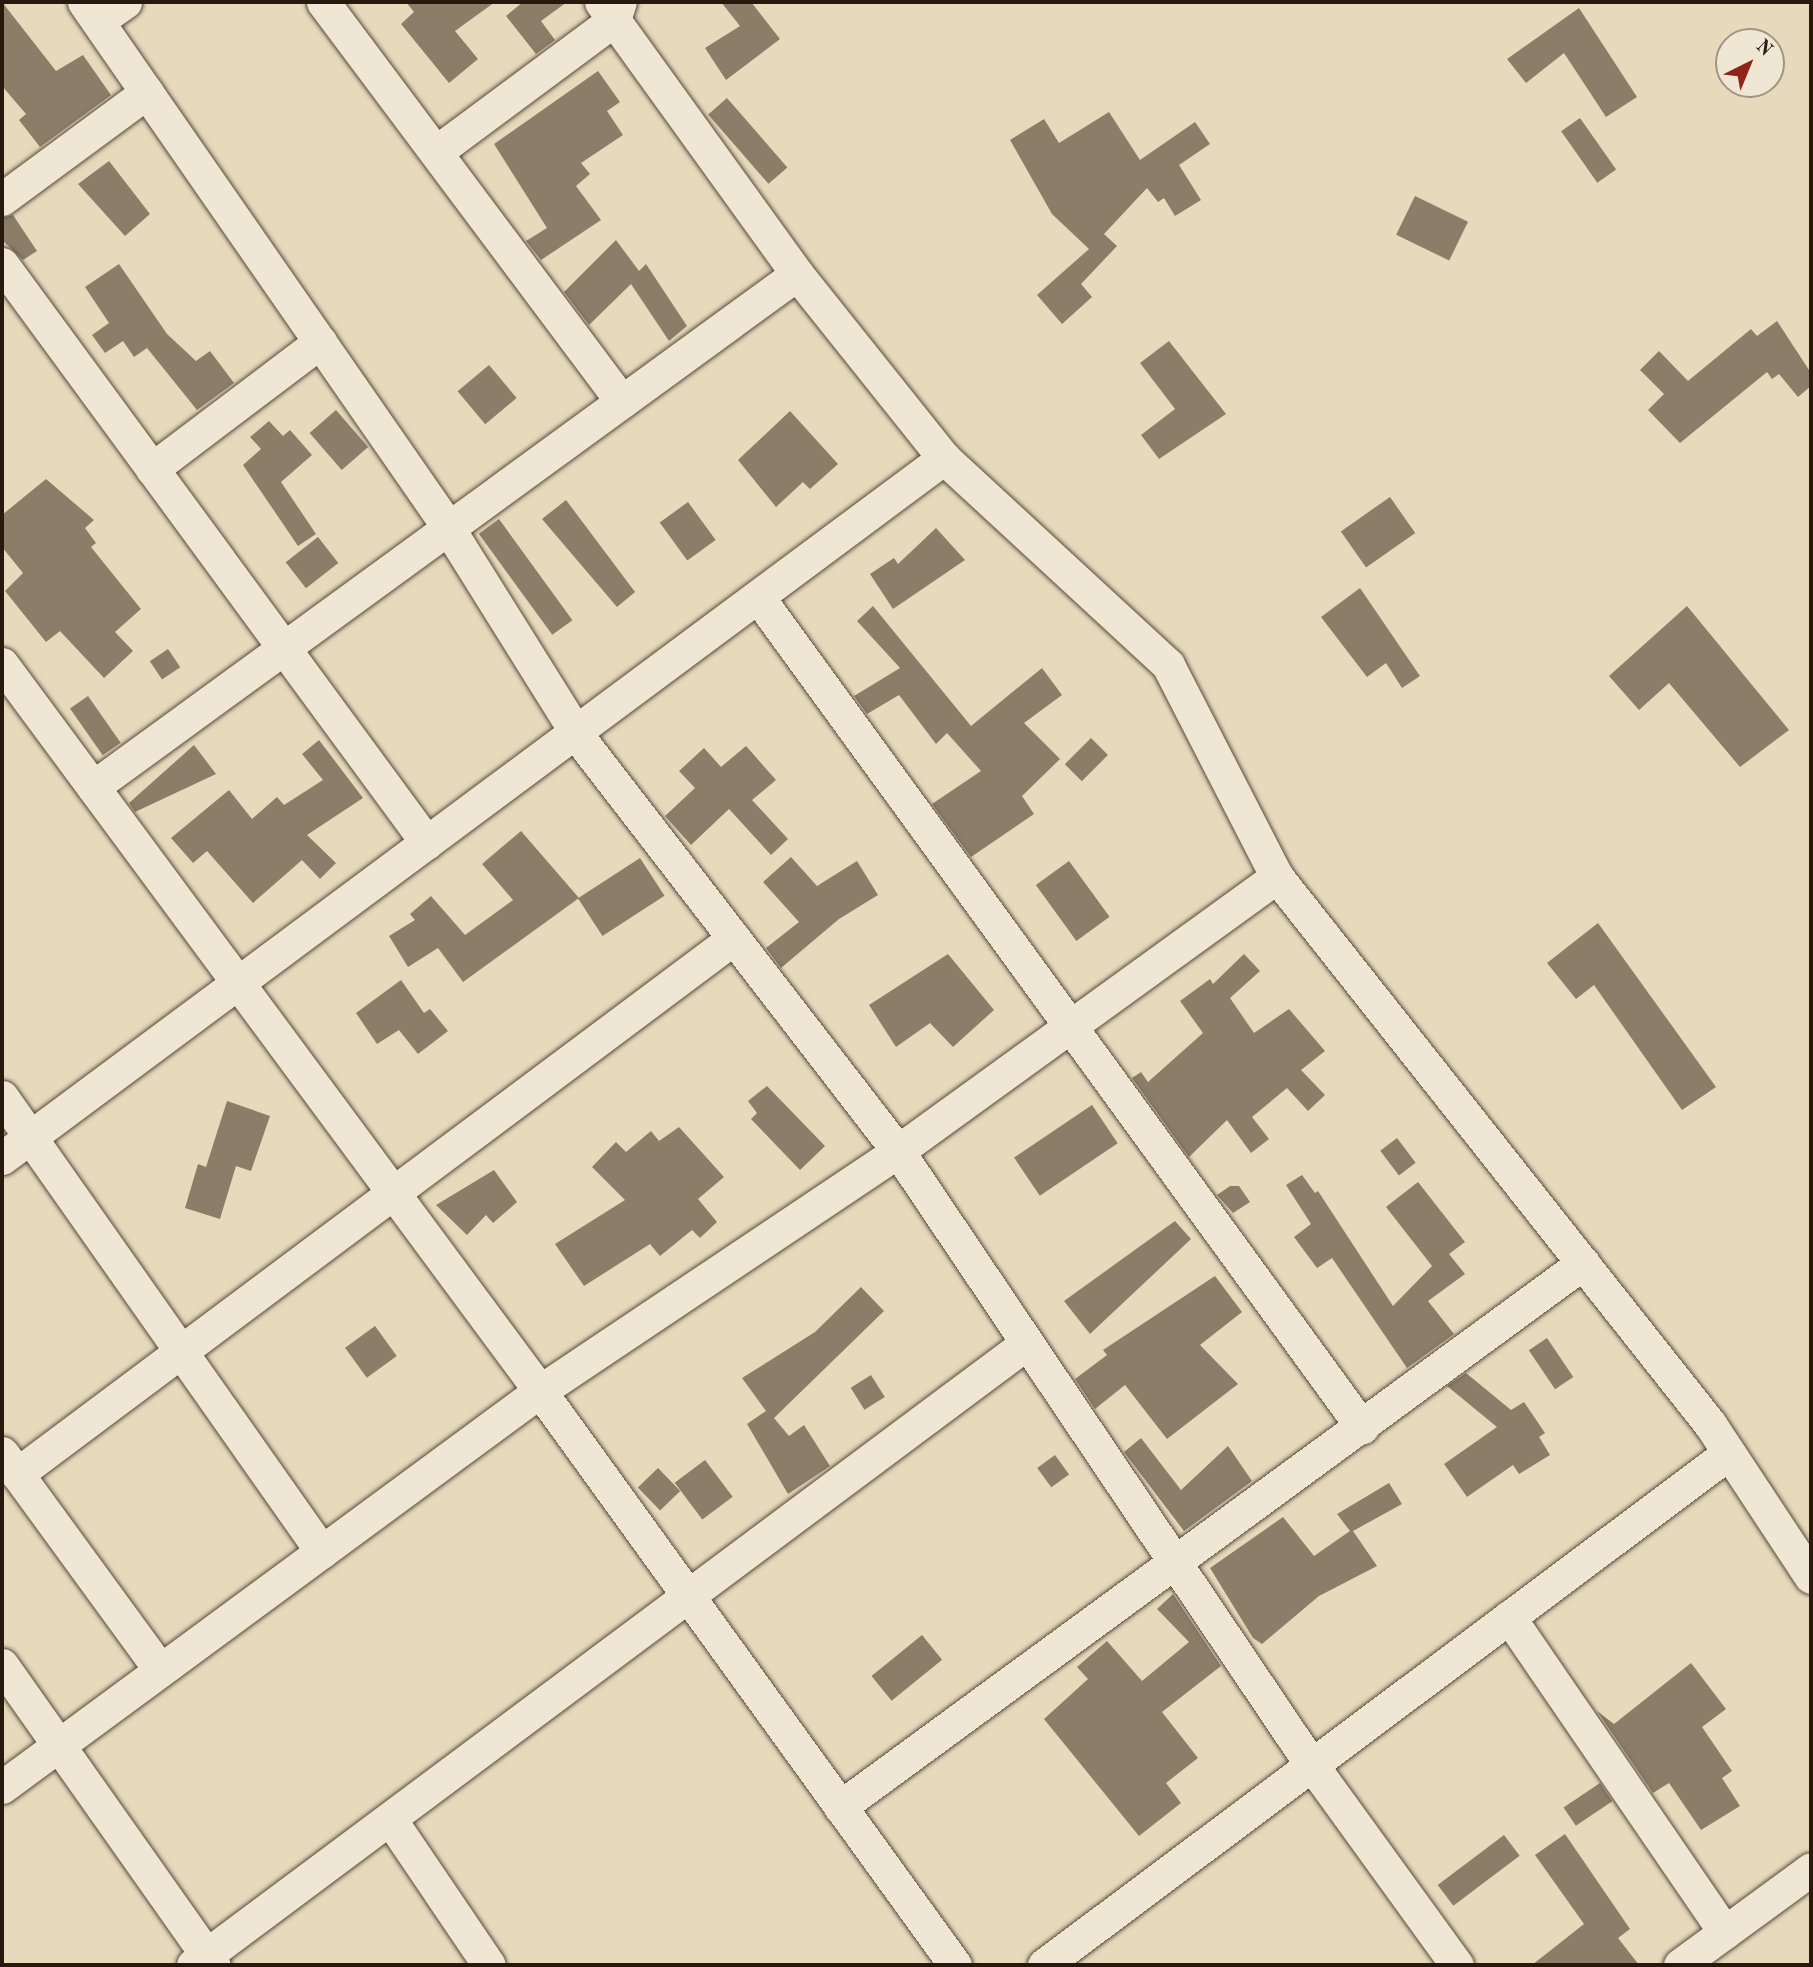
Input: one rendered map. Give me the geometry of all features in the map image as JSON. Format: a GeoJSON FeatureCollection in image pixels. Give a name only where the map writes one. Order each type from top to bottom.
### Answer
{"type":"FeatureCollection","features":[{"type":"Feature","properties":{"kind":"street"},"geometry":{"type":"LineString","coordinates":[[125,2],[91,11],[448,528],[576,732],[898,1151],[1312,1765],[1457,1965]]}},
{"type":"Feature","properties":{"kind":"street"},"geometry":{"type":"LineString","coordinates":[[323,2],[622,401]]}},
{"type":"Feature","properties":{"kind":"street"},"geometry":{"type":"LineString","coordinates":[[436,152],[612,8],[797,274],[944,458],[1168,666],[1277,877],[1729,1453],[1811,1577]]}},
{"type":"Feature","properties":{"kind":"street"},"geometry":{"type":"LineString","coordinates":[[2,199],[147,92]]}},
{"type":"Feature","properties":{"kind":"street"},"geometry":{"type":"LineString","coordinates":[[2,264],[13,302],[152,468],[427,844]]}},
{"type":"Feature","properties":{"kind":"street"},"geometry":{"type":"LineString","coordinates":[[93,787],[797,274]]}},
{"type":"Feature","properties":{"kind":"street"},"geometry":{"type":"LineString","coordinates":[[152,468],[320,342]]}},
{"type":"Feature","properties":{"kind":"street"},"geometry":{"type":"LineString","coordinates":[[2,1158],[944,458]]}},
{"type":"Feature","properties":{"kind":"street"},"geometry":{"type":"LineString","coordinates":[[758,597],[1362,1427]]}},
{"type":"Feature","properties":{"kind":"street"},"geometry":{"type":"LineString","coordinates":[[2,664],[540,1391],[955,1965]]}},
{"type":"Feature","properties":{"kind":"street"},"geometry":{"type":"LineString","coordinates":[[2,1787],[540,1391],[898,1151],[1277,877]]}},
{"type":"Feature","properties":{"kind":"street"},"geometry":{"type":"LineString","coordinates":[[160,1671],[9,1464],[181,1352],[734,938]]}},
{"type":"Feature","properties":{"kind":"street"},"geometry":{"type":"LineString","coordinates":[[2,1097],[322,1552]]}},
{"type":"Feature","properties":{"kind":"street"},"geometry":{"type":"LineString","coordinates":[[840,1807],[1583,1264]]}},
{"type":"Feature","properties":{"kind":"street"},"geometry":{"type":"LineString","coordinates":[[2,1665],[205,1962],[390,1819],[1027,1343]]}},
{"type":"Feature","properties":{"kind":"street"},"geometry":{"type":"LineString","coordinates":[[1044,1965],[1729,1453]]}},
{"type":"Feature","properties":{"kind":"street"},"geometry":{"type":"LineString","coordinates":[[1509,1617],[1725,1932]]}},
{"type":"Feature","properties":{"kind":"street"},"geometry":{"type":"LineString","coordinates":[[390,1819],[489,1965]]}},
{"type":"Feature","properties":{"kind":"street"},"geometry":{"type":"LineString","coordinates":[[1680,1965],[1811,1869]]}},
{"type":"Feature","properties":{"kind":"building"},"geometry":{"type":"Polygon","coordinates":[[[2,2],[56,71],[83,55],[111,95],[40,147],[19,120],[26,114],[2,86],[2,2]]]}},
{"type":"Feature","properties":{"kind":"building"},"geometry":{"type":"Polygon","coordinates":[[[406,2],[495,2],[455,31],[478,59],[449,83],[401,24],[414,12],[406,2]]]}},
{"type":"Feature","properties":{"kind":"building"},"geometry":{"type":"Polygon","coordinates":[[[523,2],[567,2],[541,21],[555,40],[536,54],[506,16],[523,2]]]}},
{"type":"Feature","properties":{"kind":"building"},"geometry":{"type":"Polygon","coordinates":[[[721,2],[751,2],[780,39],[726,80],[705,48],[740,26],[721,2]]]}},
{"type":"Feature","properties":{"kind":"building"},"geometry":{"type":"Polygon","coordinates":[[[1579,8],[1637,97],[1606,117],[1564,53],[1526,83],[1507,59],[1579,8]]]}},
{"type":"Feature","properties":{"kind":"building"},"geometry":{"type":"Polygon","coordinates":[[[598,71],[620,102],[607,111],[623,135],[581,163],[590,174],[576,186],[601,220],[541,260],[526,241],[547,228],[494,144],[598,71]]]}},
{"type":"Feature","properties":{"kind":"building"},"geometry":{"type":"Polygon","coordinates":[[[727,98],[787,167],[768,184],[708,114],[727,98]]]}},
{"type":"Feature","properties":{"kind":"building"},"geometry":{"type":"Polygon","coordinates":[[[1109,112],[1140,160],[1195,122],[1210,144],[1179,165],[1201,200],[1175,216],[1164,198],[1158,202],[1147,188],[1104,234],[1117,246],[1081,284],[1092,297],[1062,324],[1037,295],[1089,249],[1052,214],[1010,140],[1044,119],[1059,143],[1109,112]]]}},
{"type":"Feature","properties":{"kind":"building"},"geometry":{"type":"Polygon","coordinates":[[[1580,118],[1616,170],[1597,183],[1561,131],[1580,118]]]}},
{"type":"Feature","properties":{"kind":"building"},"geometry":{"type":"Polygon","coordinates":[[[109,161],[150,214],[125,236],[78,184],[109,161]]]}},
{"type":"Feature","properties":{"kind":"building"},"geometry":{"type":"Polygon","coordinates":[[[1415,196],[1468,222],[1449,261],[1396,235],[1415,196]]]}},
{"type":"Feature","properties":{"kind":"building"},"geometry":{"type":"Polygon","coordinates":[[[13,215],[37,251],[23,260],[2,240],[2,218],[13,215]]]}},
{"type":"Feature","properties":{"kind":"building"},"geometry":{"type":"Polygon","coordinates":[[[616,240],[639,271],[646,264],[687,326],[669,341],[631,284],[589,325],[564,292],[616,240]]]}},
{"type":"Feature","properties":{"kind":"building"},"geometry":{"type":"Polygon","coordinates":[[[119,264],[167,334],[196,361],[210,351],[234,383],[197,410],[147,348],[134,357],[123,341],[105,353],[92,335],[109,323],[85,287],[119,264]]]}},
{"type":"Feature","properties":{"kind":"building"},"geometry":{"type":"Polygon","coordinates":[[[1777,321],[1811,373],[1811,386],[1798,397],[1779,374],[1772,379],[1767,372],[1680,443],[1648,410],[1664,394],[1640,370],[1659,351],[1688,381],[1751,329],[1757,336],[1777,321]]]}},
{"type":"Feature","properties":{"kind":"building"},"geometry":{"type":"Polygon","coordinates":[[[1169,341],[1226,414],[1159,459],[1141,435],[1175,409],[1140,363],[1169,341]]]}},
{"type":"Feature","properties":{"kind":"building"},"geometry":{"type":"Polygon","coordinates":[[[489,365],[517,398],[485,424],[458,391],[489,365]]]}},
{"type":"Feature","properties":{"kind":"building"},"geometry":{"type":"Polygon","coordinates":[[[336,410],[368,447],[342,470],[310,433],[336,410]]]}},
{"type":"Feature","properties":{"kind":"building"},"geometry":{"type":"Polygon","coordinates":[[[790,411],[838,464],[810,489],[803,482],[776,507],[738,460],[790,411]]]}},
{"type":"Feature","properties":{"kind":"building"},"geometry":{"type":"Polygon","coordinates":[[[269,421],[283,436],[290,430],[312,455],[281,482],[316,534],[298,546],[243,465],[261,449],[250,437],[269,421]]]}},
{"type":"Feature","properties":{"kind":"building"},"geometry":{"type":"Polygon","coordinates":[[[46,479],[94,520],[85,528],[96,543],[91,547],[141,609],[115,632],[133,651],[104,678],[60,631],[46,642],[5,591],[23,573],[2,547],[2,515],[46,479]]]}},
{"type":"Feature","properties":{"kind":"building"},"geometry":{"type":"Polygon","coordinates":[[[1390,497],[1415,533],[1366,567],[1341,531],[1390,497]]]}},
{"type":"Feature","properties":{"kind":"building"},"geometry":{"type":"Polygon","coordinates":[[[566,500],[635,592],[617,607],[542,519],[566,500]]]}},
{"type":"Feature","properties":{"kind":"building"},"geometry":{"type":"Polygon","coordinates":[[[688,502],[716,540],[687,561],[660,523],[688,502]]]}},
{"type":"Feature","properties":{"kind":"building"},"geometry":{"type":"Polygon","coordinates":[[[499,519],[572,620],[552,635],[479,534],[499,519]]]}},
{"type":"Feature","properties":{"kind":"building"},"geometry":{"type":"Polygon","coordinates":[[[936,528],[965,560],[893,609],[870,574],[894,558],[898,564],[936,528]]]}},
{"type":"Feature","properties":{"kind":"building"},"geometry":{"type":"Polygon","coordinates":[[[318,537],[338,563],[306,588],[286,562],[318,537]]]}},
{"type":"Feature","properties":{"kind":"building"},"geometry":{"type":"Polygon","coordinates":[[[1360,588],[1420,676],[1402,688],[1386,663],[1367,677],[1321,617],[1360,588]]]}},
{"type":"Feature","properties":{"kind":"building"},"geometry":{"type":"Polygon","coordinates":[[[873,606],[971,726],[1042,668],[1062,695],[1024,723],[1060,759],[1022,796],[1034,814],[971,857],[932,804],[981,771],[947,733],[936,744],[899,695],[867,714],[854,696],[900,668],[857,621],[873,606]]]}},
{"type":"Feature","properties":{"kind":"building"},"geometry":{"type":"Polygon","coordinates":[[[1687,606],[1789,730],[1740,767],[1669,683],[1639,710],[1609,676],[1687,606]]]}},
{"type":"Feature","properties":{"kind":"building"},"geometry":{"type":"Polygon","coordinates":[[[168,649],[180,667],[162,680],[150,661],[168,649]]]}},
{"type":"Feature","properties":{"kind":"building"},"geometry":{"type":"Polygon","coordinates":[[[88,696],[121,743],[103,755],[70,709],[88,696]]]}},
{"type":"Feature","properties":{"kind":"building"},"geometry":{"type":"Polygon","coordinates":[[[1091,738],[1108,755],[1082,781],[1065,764],[1091,738]]]}},
{"type":"Feature","properties":{"kind":"building"},"geometry":{"type":"Polygon","coordinates":[[[319,740],[363,798],[307,835],[336,863],[320,879],[302,860],[253,903],[207,851],[193,863],[171,838],[229,790],[252,819],[277,797],[284,805],[323,780],[302,754],[319,740]]]}},
{"type":"Feature","properties":{"kind":"building"},"geometry":{"type":"Polygon","coordinates":[[[194,745],[216,774],[135,812],[129,803],[194,745]]]}},
{"type":"Feature","properties":{"kind":"building"},"geometry":{"type":"Polygon","coordinates":[[[746,746],[776,780],[752,800],[788,839],[771,855],[729,809],[691,845],[665,816],[695,788],[679,771],[704,748],[721,767],[746,746]]]}},
{"type":"Feature","properties":{"kind":"building"},"geometry":{"type":"Polygon","coordinates":[[[521,831],[579,898],[463,982],[438,948],[408,967],[389,936],[415,920],[410,914],[431,896],[465,935],[513,900],[482,864],[521,831]]]}},
{"type":"Feature","properties":{"kind":"building"},"geometry":{"type":"Polygon","coordinates":[[[791,857],[817,886],[857,861],[878,895],[839,919],[781,968],[766,948],[799,922],[763,882],[791,857]]]}},
{"type":"Feature","properties":{"kind":"building"},"geometry":{"type":"Polygon","coordinates":[[[640,858],[665,896],[602,936],[578,898],[640,858]]]}},
{"type":"Feature","properties":{"kind":"building"},"geometry":{"type":"Polygon","coordinates":[[[1069,861],[1110,917],[1076,941],[1036,885],[1069,861]]]}},
{"type":"Feature","properties":{"kind":"building"},"geometry":{"type":"Polygon","coordinates":[[[1598,923],[1716,1087],[1682,1110],[1594,985],[1576,999],[1547,963],[1598,923]]]}},
{"type":"Feature","properties":{"kind":"building"},"geometry":{"type":"Polygon","coordinates":[[[948,954],[994,1010],[953,1047],[930,1023],[896,1047],[869,1005],[948,954]]]}},
{"type":"Feature","properties":{"kind":"building"},"geometry":{"type":"Polygon","coordinates":[[[1244,954],[1260,971],[1230,998],[1254,1033],[1289,1009],[1325,1051],[1301,1070],[1325,1095],[1308,1111],[1287,1088],[1252,1117],[1269,1139],[1251,1153],[1227,1120],[1189,1157],[1132,1078],[1141,1072],[1148,1082],[1203,1033],[1180,1001],[1210,979],[1213,984],[1244,954]]]}},
{"type":"Feature","properties":{"kind":"building"},"geometry":{"type":"Polygon","coordinates":[[[401,980],[424,1013],[430,1009],[448,1031],[418,1054],[399,1030],[377,1044],[356,1013],[401,980]]]}},
{"type":"Feature","properties":{"kind":"building"},"geometry":{"type":"Polygon","coordinates":[[[767,1086],[825,1146],[800,1170],[751,1119],[757,1113],[748,1101],[767,1086]]]}},
{"type":"Feature","properties":{"kind":"building"},"geometry":{"type":"Polygon","coordinates":[[[227,1101],[270,1116],[251,1171],[236,1166],[220,1219],[185,1208],[198,1164],[206,1167],[227,1101]]]}},
{"type":"Feature","properties":{"kind":"building"},"geometry":{"type":"Polygon","coordinates":[[[1092,1105],[1118,1143],[1040,1196],[1014,1158],[1092,1105]]]}},
{"type":"Feature","properties":{"kind":"building"},"geometry":{"type":"Polygon","coordinates":[[[679,1127],[724,1177],[698,1199],[717,1222],[700,1238],[692,1230],[660,1256],[650,1244],[584,1286],[555,1244],[625,1200],[592,1167],[616,1142],[626,1152],[651,1131],[659,1141],[679,1127]]]}},
{"type":"Feature","properties":{"kind":"building"},"geometry":{"type":"Polygon","coordinates":[[[1397,1138],[1416,1163],[1399,1175],[1380,1151],[1397,1138]]]}},
{"type":"Feature","properties":{"kind":"building"},"geometry":{"type":"Polygon","coordinates":[[[494,1170],[517,1202],[493,1223],[486,1215],[467,1235],[436,1205],[494,1170]]]}},
{"type":"Feature","properties":{"kind":"building"},"geometry":{"type":"Polygon","coordinates":[[[1302,1175],[1315,1193],[1318,1191],[1393,1306],[1432,1266],[1386,1207],[1418,1182],[1465,1242],[1449,1254],[1465,1274],[1428,1301],[1454,1334],[1407,1368],[1332,1258],[1317,1268],[1294,1237],[1311,1224],[1286,1185],[1302,1175]]]}},
{"type":"Feature","properties":{"kind":"building"},"geometry":{"type":"Polygon","coordinates":[[[1230,1186],[1239,1186],[1250,1202],[1233,1213],[1217,1195],[1230,1186]]]}},
{"type":"Feature","properties":{"kind":"building"},"geometry":{"type":"Polygon","coordinates":[[[1175,1221],[1191,1239],[1090,1334],[1064,1301],[1175,1221]]]}},
{"type":"Feature","properties":{"kind":"building"},"geometry":{"type":"Polygon","coordinates":[[[1215,1276],[1242,1312],[1200,1345],[1238,1384],[1167,1439],[1125,1385],[1095,1409],[1075,1379],[1107,1355],[1103,1350],[1215,1276]]]}},
{"type":"Feature","properties":{"kind":"building"},"geometry":{"type":"Polygon","coordinates":[[[861,1287],[884,1311],[774,1418],[789,1436],[804,1425],[830,1466],[788,1494],[747,1424],[766,1411],[742,1378],[815,1332],[861,1287]]]}},
{"type":"Feature","properties":{"kind":"building"},"geometry":{"type":"Polygon","coordinates":[[[375,1326],[397,1356],[367,1378],[345,1348],[375,1326]]]}},
{"type":"Feature","properties":{"kind":"building"},"geometry":{"type":"Polygon","coordinates":[[[1547,1338],[1573,1377],[1555,1389],[1529,1350],[1547,1338]]]}},
{"type":"Feature","properties":{"kind":"building"},"geometry":{"type":"Polygon","coordinates":[[[1466,1373],[1511,1410],[1524,1402],[1545,1433],[1539,1437],[1550,1455],[1519,1474],[1513,1465],[1467,1497],[1444,1464],[1497,1427],[1447,1386],[1466,1373]]]}},
{"type":"Feature","properties":{"kind":"building"},"geometry":{"type":"Polygon","coordinates":[[[871,1375],[885,1397],[864,1410],[851,1388],[871,1375]]]}},
{"type":"Feature","properties":{"kind":"building"},"geometry":{"type":"Polygon","coordinates":[[[1141,1438],[1181,1490],[1228,1446],[1252,1481],[1184,1531],[1124,1452],[1141,1438]]]}},
{"type":"Feature","properties":{"kind":"building"},"geometry":{"type":"Polygon","coordinates":[[[1055,1455],[1069,1474],[1051,1487],[1037,1468],[1055,1455]]]}},
{"type":"Feature","properties":{"kind":"building"},"geometry":{"type":"Polygon","coordinates":[[[705,1460],[733,1497],[702,1520],[675,1483],[705,1460]]]}},
{"type":"Feature","properties":{"kind":"building"},"geometry":{"type":"Polygon","coordinates":[[[658,1468],[680,1491],[660,1510],[638,1487],[658,1468]]]}},
{"type":"Feature","properties":{"kind":"building"},"geometry":{"type":"Polygon","coordinates":[[[1389,1483],[1402,1504],[1353,1531],[1377,1566],[1319,1596],[1262,1644],[1253,1638],[1210,1568],[1283,1517],[1314,1556],[1350,1531],[1337,1514],[1389,1483]]]}},
{"type":"Feature","properties":{"kind":"building"},"geometry":{"type":"Polygon","coordinates":[[[1173,1594],[1221,1666],[1162,1712],[1198,1758],[1166,1783],[1181,1803],[1139,1836],[1044,1719],[1088,1679],[1077,1667],[1107,1641],[1142,1681],[1189,1642],[1157,1609],[1173,1594]]]}},
{"type":"Feature","properties":{"kind":"building"},"geometry":{"type":"Polygon","coordinates":[[[922,1635],[942,1660],[892,1701],[871,1676],[922,1635]]]}},
{"type":"Feature","properties":{"kind":"building"},"geometry":{"type":"Polygon","coordinates":[[[1691,1663],[1726,1709],[1702,1727],[1732,1771],[1722,1778],[1740,1806],[1701,1830],[1669,1783],[1653,1793],[1597,1711],[1614,1724],[1691,1663]]]}},
{"type":"Feature","properties":{"kind":"building"},"geometry":{"type":"Polygon","coordinates":[[[1600,1783],[1612,1801],[1576,1826],[1564,1808],[1600,1783]]]}},
{"type":"Feature","properties":{"kind":"building"},"geometry":{"type":"Polygon","coordinates":[[[1565,1834],[1630,1929],[1618,1938],[1639,1965],[1532,1965],[1584,1924],[1535,1855],[1565,1834]]]}},
{"type":"Feature","properties":{"kind":"building"},"geometry":{"type":"Polygon","coordinates":[[[1504,1835],[1520,1856],[1453,1906],[1438,1885],[1504,1835]]]}}]}
